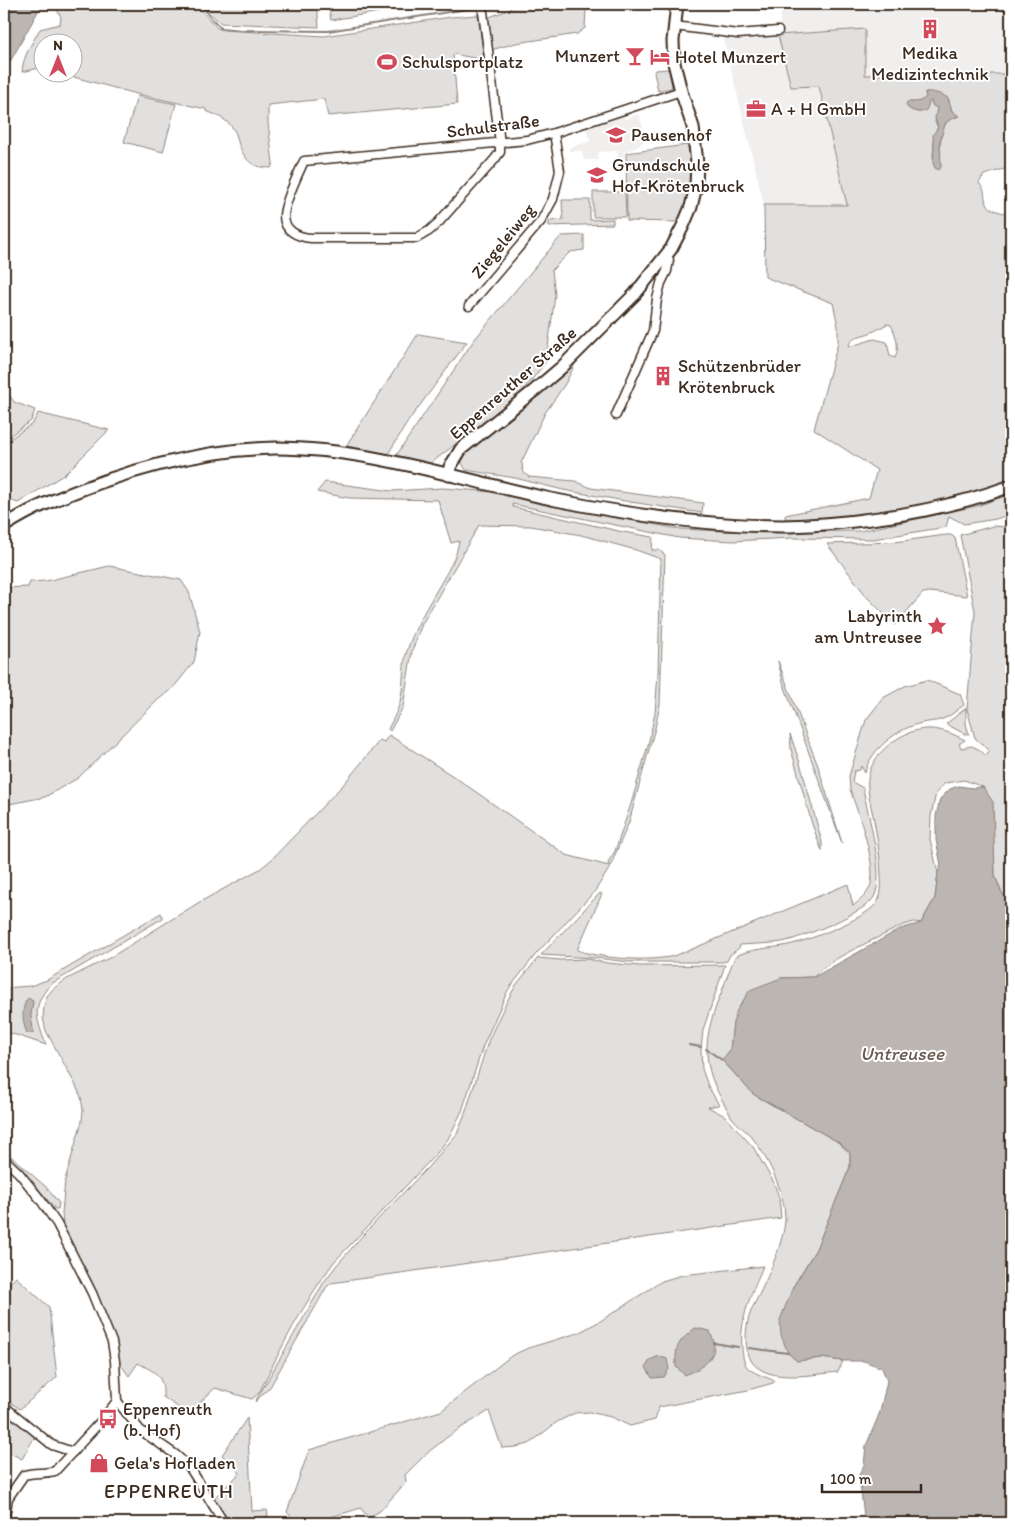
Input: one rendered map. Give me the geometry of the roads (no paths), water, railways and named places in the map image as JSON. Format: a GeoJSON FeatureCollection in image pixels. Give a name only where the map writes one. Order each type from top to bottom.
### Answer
{"type":"FeatureCollection","features":[{"type":"Feature","properties":{"kind":"main road","name":"Eppenreuther Straße"},"geometry":{"type":"LineString","coordinates":[[449,475],[450,467],[461,449],[562,367],[635,294],[666,255],[684,226],[696,186],[698,163],[693,127],[674,63],[673,40],[677,4]]}},
{"type":"Feature","properties":{"kind":"main road"},"geometry":{"type":"LineString","coordinates":[[4,526],[44,504],[128,473],[156,465],[232,450],[277,448],[358,455],[556,500],[681,521],[731,525],[785,526],[846,522],[894,516],[941,507],[1011,486]]}},
{"type":"Feature","properties":{"kind":"street"},"geometry":{"type":"LineString","coordinates":[[482,6],[500,142]]}},
{"type":"Feature","properties":{"kind":"street"},"geometry":{"type":"LineString","coordinates":[[674,26],[738,34],[778,31]]}},
{"type":"Feature","properties":{"kind":"street","name":"Schulstraße"},"geometry":{"type":"LineString","coordinates":[[500,142],[500,152],[495,159],[438,223],[417,238],[310,238],[300,237],[292,233],[286,225],[284,216],[286,205],[304,160],[500,142],[528,140],[681,91]]}},
{"type":"Feature","properties":{"kind":"street","name":"Ziegeleiweg"},"geometry":{"type":"LineString","coordinates":[[469,306],[541,221],[553,199],[560,171],[554,133]]}},
{"type":"Feature","properties":{"kind":"street","name":"Eppenreuther Straße"},"geometry":{"type":"LineString","coordinates":[[616,415],[653,331],[661,284],[667,271],[669,260],[666,255]]}},
{"type":"Feature","properties":{"kind":"street"},"geometry":{"type":"LineString","coordinates":[[4,1159],[19,1173],[57,1224],[92,1293],[112,1342],[116,1361],[117,1401],[140,1430],[176,1455],[190,1468],[224,1523]]}},
{"type":"Feature","properties":{"kind":"street"},"geometry":{"type":"LineString","coordinates":[[4,1523],[8,1498],[24,1475],[36,1472],[46,1474],[55,1470],[117,1401]]}},
{"type":"Feature","properties":{"kind":"street"},"geometry":{"type":"LineString","coordinates":[[4,1406],[52,1445],[73,1452]]}},
{"type":"Feature","properties":{"kind":"water"},"geometry":{"type":"Polygon","coordinates":[[[4,4],[42,4],[10,62],[4,66],[4,4]]]}},
{"type":"Feature","properties":{"kind":"water"},"geometry":{"type":"Polygon","coordinates":[[[925,92],[937,93],[948,98],[952,111],[959,116],[952,118],[945,124],[940,141],[941,167],[939,170],[935,168],[933,163],[933,135],[938,127],[935,118],[937,108],[933,106],[931,101],[926,110],[921,112],[906,106],[907,102],[917,102],[924,99],[926,97],[925,92]]]}},
{"type":"Feature","properties":{"kind":"water","name":"Untreusee"},"geometry":{"type":"Polygon","coordinates":[[[958,786],[983,787],[993,802],[995,876],[1001,891],[1011,907],[1011,1523],[867,1523],[864,1516],[859,1475],[864,1465],[866,1446],[880,1412],[887,1381],[882,1368],[864,1361],[821,1358],[797,1361],[788,1353],[781,1335],[780,1320],[793,1287],[816,1249],[850,1167],[850,1153],[838,1142],[753,1094],[722,1060],[730,1050],[733,1023],[737,1010],[750,990],[781,978],[814,977],[900,929],[921,923],[935,898],[938,873],[941,865],[936,840],[936,816],[940,799],[950,789],[958,786]]]}},
{"type":"Feature","properties":{"kind":"water"},"geometry":{"type":"Polygon","coordinates":[[[28,998],[33,1001],[31,1016],[33,1033],[27,1033],[23,1019],[23,1010],[28,998]]]}},
{"type":"Feature","properties":{"kind":"water"},"geometry":{"type":"Polygon","coordinates":[[[695,1328],[710,1331],[714,1342],[714,1349],[706,1364],[685,1375],[676,1367],[677,1349],[681,1341],[695,1328]]]}},
{"type":"Feature","properties":{"kind":"water"},"geometry":{"type":"Polygon","coordinates":[[[659,1356],[667,1359],[669,1369],[664,1377],[652,1378],[646,1367],[650,1360],[659,1356]]]}},
{"type":"Feature","properties":{"kind":"waterway"},"geometry":{"type":"LineString","coordinates":[[201,4],[221,28],[328,31],[480,7]]}},
{"type":"Feature","properties":{"kind":"waterway"},"geometry":{"type":"LineString","coordinates":[[485,6],[498,4]]}},
{"type":"Feature","properties":{"kind":"waterway"},"geometry":{"type":"LineString","coordinates":[[689,1045],[701,1047]]}},
{"type":"Feature","properties":{"kind":"waterway"},"geometry":{"type":"LineString","coordinates":[[706,1049],[722,1060]]}},
{"type":"Feature","properties":{"kind":"waterway"},"geometry":{"type":"LineString","coordinates":[[714,1343],[738,1347]]}},
{"type":"Feature","properties":{"kind":"waterway"},"geometry":{"type":"LineString","coordinates":[[749,1348],[788,1353]]}},
{"type":"Feature","properties":{"kind":"place","name":"Medika Medizintechnik"},"geometry":{"type":"Point","coordinates":[930,29]}},
{"type":"Feature","properties":{"kind":"place","name":"Munzert"},"geometry":{"type":"Point","coordinates":[635,56]}},
{"type":"Feature","properties":{"kind":"place","name":"Hotel Munzert"},"geometry":{"type":"Point","coordinates":[660,57]}},
{"type":"Feature","properties":{"kind":"place","name":"Schulsportplatz"},"geometry":{"type":"Point","coordinates":[387,62]}},
{"type":"Feature","properties":{"kind":"place","name":"A + H GmbH"},"geometry":{"type":"Point","coordinates":[756,109]}},
{"type":"Feature","properties":{"kind":"place","name":"Pausenhof"},"geometry":{"type":"Point","coordinates":[616,135]}},
{"type":"Feature","properties":{"kind":"place","name":"Grundschule Hof-Krötenbruck"},"geometry":{"type":"Point","coordinates":[597,175]}},
{"type":"Feature","properties":{"kind":"place","name":"Schützenbrüder Krötenbruck"},"geometry":{"type":"Point","coordinates":[663,376]}},
{"type":"Feature","properties":{"kind":"place","name":"Labyrinth am Untreusee"},"geometry":{"type":"Point","coordinates":[937,626]}},
{"type":"Feature","properties":{"kind":"place","name":"Eppenreuth (b. Hof)"},"geometry":{"type":"Point","coordinates":[108,1419]}},
{"type":"Feature","properties":{"kind":"place","name":"Gela's Hofladen"},"geometry":{"type":"Point","coordinates":[99,1463]}},
{"type":"Feature","properties":{"kind":"district","name":"EPPENREUTH"},"geometry":{"type":"Point","coordinates":[169,1491]}}]}
